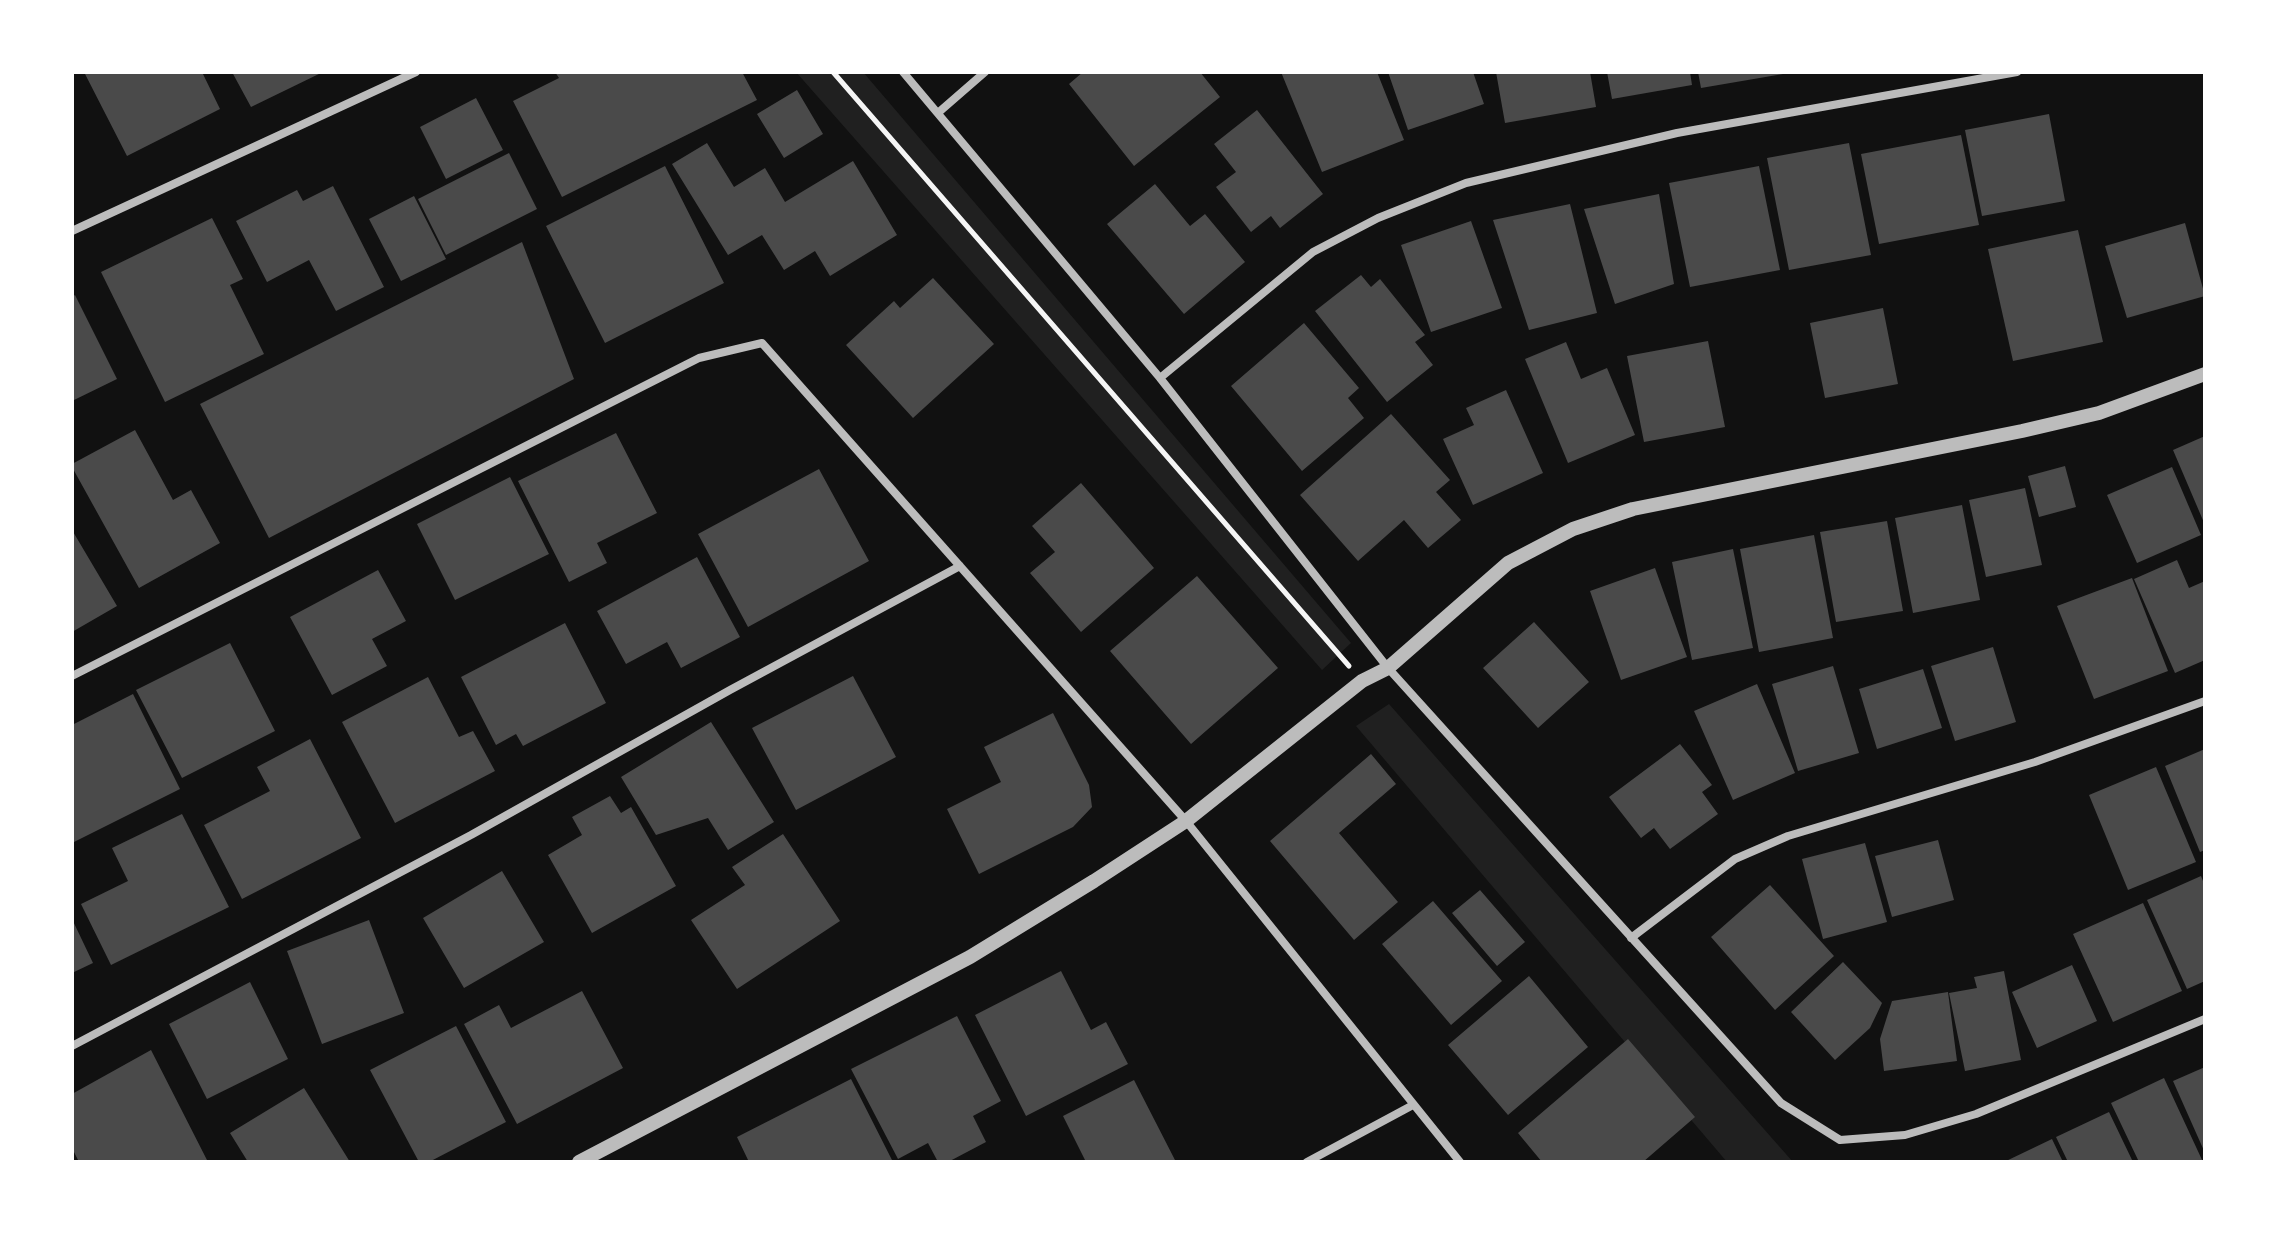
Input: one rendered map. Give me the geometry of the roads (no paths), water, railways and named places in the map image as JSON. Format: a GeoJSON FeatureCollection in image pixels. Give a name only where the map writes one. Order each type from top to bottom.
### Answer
{"type":"FeatureCollection","features":[{"type":"Feature","properties":{"kind":"street"},"geometry":{"type":"LineString","coordinates":[[72,231],[416,72]]}},
{"type":"Feature","properties":{"kind":"street"},"geometry":{"type":"LineString","coordinates":[[903,72],[1160,378],[1388,668],[1781,1103],[1840,1140],[1905,1135],[1976,1114],[2205,1019]]}},
{"type":"Feature","properties":{"kind":"street"},"geometry":{"type":"LineString","coordinates":[[939,112],[985,72]]}},
{"type":"Feature","properties":{"kind":"street"},"geometry":{"type":"LineString","coordinates":[[1160,378],[1313,252],[1378,218],[1466,183],[1677,133],[2017,72]]}},
{"type":"Feature","properties":{"kind":"street"},"geometry":{"type":"LineString","coordinates":[[72,676],[699,358],[762,343],[1186,821],[1460,1162]]}},
{"type":"Feature","properties":{"kind":"street"},"geometry":{"type":"LineString","coordinates":[[579,1162],[970,957],[1186,821],[1362,681],[1388,668],[1508,563],[1573,529],[1633,509],[2099,413],[2205,374]]}},
{"type":"Feature","properties":{"kind":"street"},"geometry":{"type":"LineString","coordinates":[[72,1046],[471,835],[960,566]]}},
{"type":"Feature","properties":{"kind":"street"},"geometry":{"type":"LineString","coordinates":[[1631,938],[1735,859],[1788,836],[2035,762],[2205,701]]}},
{"type":"Feature","properties":{"kind":"street"},"geometry":{"type":"LineString","coordinates":[[1307,1162],[1413,1105]]}}]}
